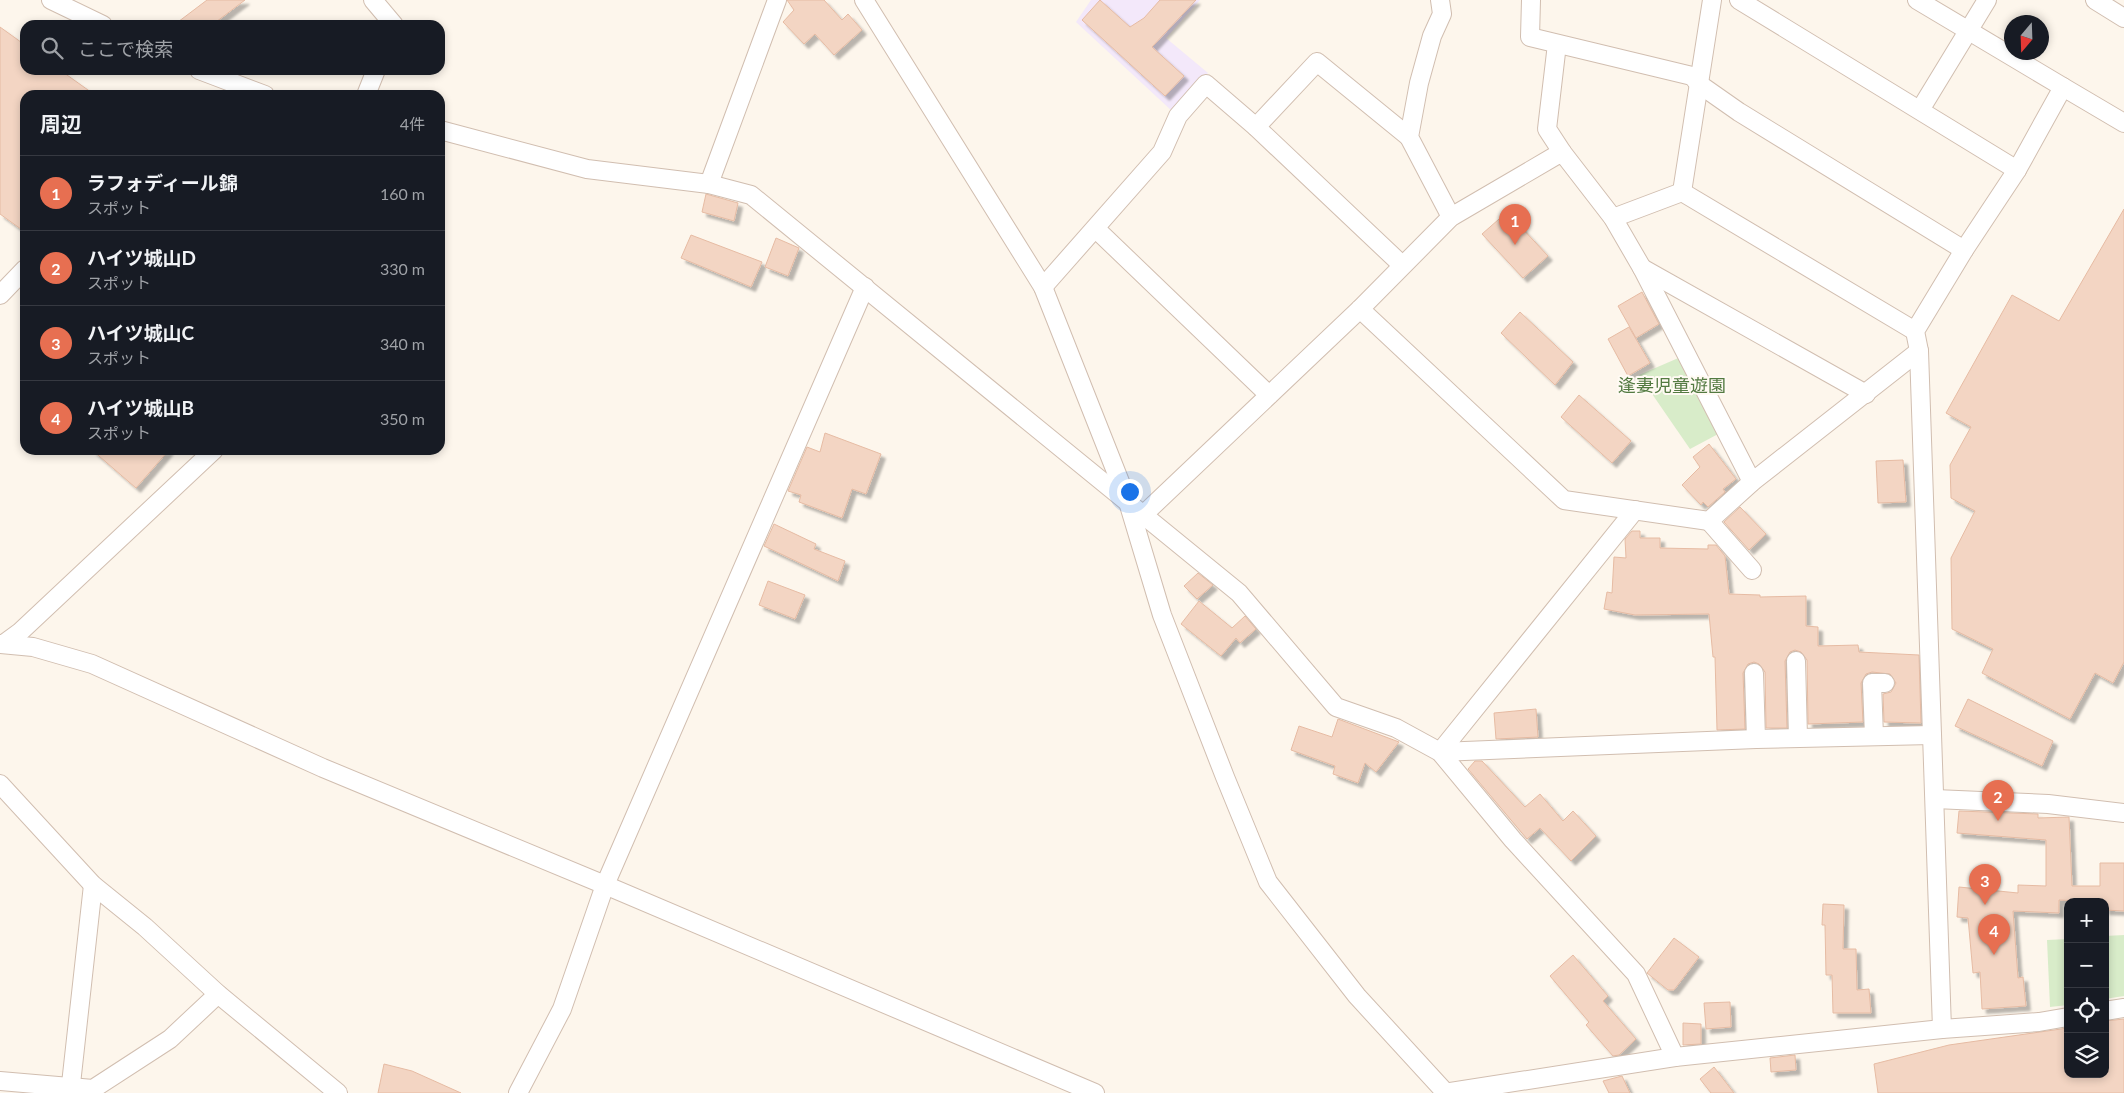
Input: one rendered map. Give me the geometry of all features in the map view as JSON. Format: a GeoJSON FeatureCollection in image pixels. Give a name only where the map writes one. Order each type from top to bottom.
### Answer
{"type":"FeatureCollection","features":[{"type":"Feature","properties":{"kind":"street"},"geometry":{"type":"LineString","coordinates":[[51,0],[93,20]]}},
{"type":"Feature","properties":{"kind":"street"},"geometry":{"type":"LineString","coordinates":[[373,0],[390,20]]}},
{"type":"Feature","properties":{"kind":"street"},"geometry":{"type":"LineString","coordinates":[[709,184],[777,0]]}},
{"type":"Feature","properties":{"kind":"street"},"geometry":{"type":"LineString","coordinates":[[864,0],[1043,287],[1128,502],[1162,615],[1224,778],[1268,882],[1357,996],[1445,1093],[1675,1058],[1942,1029],[2039,1022],[2064,1018]]}},
{"type":"Feature","properties":{"kind":"street"},"geometry":{"type":"LineString","coordinates":[[1409,136],[1419,83],[1432,36],[1442,14],[1440,0]]}},
{"type":"Feature","properties":{"kind":"street"},"geometry":{"type":"LineString","coordinates":[[1531,0],[1530,37],[1692,76],[1699,84],[1739,112],[1964,250]]}},
{"type":"Feature","properties":{"kind":"street"},"geometry":{"type":"LineString","coordinates":[[1682,192],[1712,0]]}},
{"type":"Feature","properties":{"kind":"street"},"geometry":{"type":"LineString","coordinates":[[1739,0],[2017,170]]}},
{"type":"Feature","properties":{"kind":"street"},"geometry":{"type":"LineString","coordinates":[[1917,0],[2124,123]]}},
{"type":"Feature","properties":{"kind":"street"},"geometry":{"type":"LineString","coordinates":[[1920,110],[1987,0]]}},
{"type":"Feature","properties":{"kind":"street"},"geometry":{"type":"LineString","coordinates":[[2095,0],[2124,18]]}},
{"type":"Feature","properties":{"kind":"street"},"geometry":{"type":"LineString","coordinates":[[1557,44],[1547,129],[1562,152],[1613,218],[1642,268],[1752,482]]}},
{"type":"Feature","properties":{"kind":"street"},"geometry":{"type":"LineString","coordinates":[[1256,127],[1317,62],[1409,136],[1451,217]]}},
{"type":"Feature","properties":{"kind":"street"},"geometry":{"type":"LineString","coordinates":[[212,75],[252,90]]}},
{"type":"Feature","properties":{"kind":"street"},"geometry":{"type":"LineString","coordinates":[[368,90],[374,75]]}},
{"type":"Feature","properties":{"kind":"street"},"geometry":{"type":"LineString","coordinates":[[1043,287],[1162,152],[1178,116],[1206,84],[1256,127],[1402,265]]}},
{"type":"Feature","properties":{"kind":"street"},"geometry":{"type":"LineString","coordinates":[[1942,1029],[1919,351],[1915,331],[1964,250],[2017,170],[2063,87]]}},
{"type":"Feature","properties":{"kind":"street"},"geometry":{"type":"LineString","coordinates":[[445,131],[587,169],[709,184],[751,195],[1239,593],[1336,707],[1396,728],[1440,752],[1512,840],[1636,974],[1675,1058]]}},
{"type":"Feature","properties":{"kind":"street"},"geometry":{"type":"LineString","coordinates":[[1143,515],[1360,309],[1451,217],[1562,152]]}},
{"type":"Feature","properties":{"kind":"street"},"geometry":{"type":"LineString","coordinates":[[1613,218],[1682,192]]}},
{"type":"Feature","properties":{"kind":"street"},"geometry":{"type":"LineString","coordinates":[[1682,192],[1915,331]]}},
{"type":"Feature","properties":{"kind":"street"},"geometry":{"type":"LineString","coordinates":[[1096,229],[1269,395]]}},
{"type":"Feature","properties":{"kind":"street"},"geometry":{"type":"LineString","coordinates":[[1642,268],[1866,394]]}},
{"type":"Feature","properties":{"kind":"street"},"geometry":{"type":"LineString","coordinates":[[0,295],[20,274]]}},
{"type":"Feature","properties":{"kind":"street"},"geometry":{"type":"LineString","coordinates":[[518,1093],[562,1009],[604,885],[865,287]]}},
{"type":"Feature","properties":{"kind":"street"},"geometry":{"type":"LineString","coordinates":[[1360,309],[1564,500],[1709,521],[1752,570]]}},
{"type":"Feature","properties":{"kind":"street"},"geometry":{"type":"LineString","coordinates":[[1709,521],[1752,482],[1919,351]]}},
{"type":"Feature","properties":{"kind":"street"},"geometry":{"type":"LineString","coordinates":[[2,644],[20,632],[209,455]]}},
{"type":"Feature","properties":{"kind":"street"},"geometry":{"type":"LineString","coordinates":[[1440,752],[1635,510]]}},
{"type":"Feature","properties":{"kind":"street"},"geometry":{"type":"LineString","coordinates":[[2,644],[33,647],[92,664],[323,768],[1095,1093]]}},
{"type":"Feature","properties":{"kind":"street"},"geometry":{"type":"LineString","coordinates":[[1796,661],[1798,737]]}},
{"type":"Feature","properties":{"kind":"street"},"geometry":{"type":"LineString","coordinates":[[1754,673],[1756,739]]}},
{"type":"Feature","properties":{"kind":"street"},"geometry":{"type":"LineString","coordinates":[[1874,736],[1872,683],[1886,683]]}},
{"type":"Feature","properties":{"kind":"street"},"geometry":{"type":"LineString","coordinates":[[1440,752],[1798,737],[1932,735]]}},
{"type":"Feature","properties":{"kind":"street"},"geometry":{"type":"LineString","coordinates":[[0,784],[92,885],[145,926],[218,994],[338,1093]]}},
{"type":"Feature","properties":{"kind":"street"},"geometry":{"type":"LineString","coordinates":[[1935,799],[2048,804],[2124,814]]}},
{"type":"Feature","properties":{"kind":"street"},"geometry":{"type":"LineString","coordinates":[[70,1090],[92,885]]}},
{"type":"Feature","properties":{"kind":"street"},"geometry":{"type":"LineString","coordinates":[[0,1081],[70,1090],[93,1089],[170,1040],[218,994]]}},
{"type":"Feature","properties":{"kind":"street"},"geometry":{"type":"LineString","coordinates":[[2109,1010],[2124,1008]]}},
{"type":"Feature","properties":{"kind":"shaded area"},"geometry":{"type":"Polygon","coordinates":[[[1091,0],[1200,0],[1166,38],[1208,73],[1172,111],[1076,22],[1091,0]]]}},
{"type":"Feature","properties":{"kind":"green space","name":"逢妻児童遊園"},"geometry":{"type":"Polygon","coordinates":[[[1683,356],[1720,433],[1690,449],[1639,375],[1683,356]]]}},
{"type":"Feature","properties":{"kind":"green space"},"geometry":{"type":"Polygon","coordinates":[[[2124,935],[2124,996],[2109,998],[2109,943],[2109,936],[2124,935]]]}},
{"type":"Feature","properties":{"kind":"green space"},"geometry":{"type":"Polygon","coordinates":[[[2064,939],[2064,1005],[2050,1007],[2047,940],[2064,939]]]}},
{"type":"Feature","properties":{"kind":"building"},"geometry":{"type":"Polygon","coordinates":[[[207,0],[245,0],[219,20],[181,20],[207,0]]]}},
{"type":"Feature","properties":{"kind":"building"},"geometry":{"type":"Polygon","coordinates":[[[787,0],[824,0],[842,20],[848,14],[862,30],[834,55],[815,34],[804,44],[783,22],[794,10],[787,0]]]}},
{"type":"Feature","properties":{"kind":"building"},"geometry":{"type":"Polygon","coordinates":[[[1100,0],[1130,27],[1144,18],[1160,0],[1196,0],[1152,47],[1184,76],[1165,96],[1082,20],[1100,0]]]}},
{"type":"Feature","properties":{"kind":"building"},"geometry":{"type":"Polygon","coordinates":[[[0,27],[20,41],[20,75],[67,75],[88,90],[20,90],[20,228],[0,214],[0,27]]]}},
{"type":"Feature","properties":{"kind":"building"},"geometry":{"type":"Polygon","coordinates":[[[706,194],[738,203],[734,221],[702,212],[706,194]]]}},
{"type":"Feature","properties":{"kind":"building"},"geometry":{"type":"Polygon","coordinates":[[[2124,209],[2124,662],[2113,683],[2095,673],[2070,719],[1982,673],[1993,649],[1952,629],[1951,558],[1975,511],[1951,498],[1950,465],[1971,427],[1946,413],[2012,295],[2059,321],[2124,209]]]}},
{"type":"Feature","properties":{"kind":"building"},"geometry":{"type":"Polygon","coordinates":[[[1507,212],[1548,256],[1523,278],[1482,234],[1507,212]]]}},
{"type":"Feature","properties":{"kind":"building"},"geometry":{"type":"Polygon","coordinates":[[[691,235],[762,262],[751,287],[681,258],[691,235]]]}},
{"type":"Feature","properties":{"kind":"building"},"geometry":{"type":"Polygon","coordinates":[[[776,238],[799,248],[788,276],[765,267],[776,238]]]}},
{"type":"Feature","properties":{"kind":"building"},"geometry":{"type":"Polygon","coordinates":[[[1642,292],[1659,324],[1636,338],[1618,306],[1642,292]]]}},
{"type":"Feature","properties":{"kind":"building"},"geometry":{"type":"Polygon","coordinates":[[[1520,312],[1573,362],[1555,385],[1501,333],[1520,312]]]}},
{"type":"Feature","properties":{"kind":"building"},"geometry":{"type":"Polygon","coordinates":[[[1629,327],[1650,363],[1628,376],[1608,339],[1629,327]]]}},
{"type":"Feature","properties":{"kind":"building"},"geometry":{"type":"Polygon","coordinates":[[[1579,395],[1631,441],[1612,463],[1561,417],[1579,395]]]}},
{"type":"Feature","properties":{"kind":"building"},"geometry":{"type":"Polygon","coordinates":[[[825,433],[881,454],[866,494],[852,489],[842,518],[799,502],[801,495],[788,491],[807,447],[820,452],[825,433]]]}},
{"type":"Feature","properties":{"kind":"building"},"geometry":{"type":"Polygon","coordinates":[[[1709,444],[1736,479],[1723,489],[1725,492],[1708,507],[1703,502],[1701,505],[1682,485],[1700,467],[1693,457],[1709,444]]]}},
{"type":"Feature","properties":{"kind":"building"},"geometry":{"type":"Polygon","coordinates":[[[98,455],[165,455],[136,488],[98,455]]]}},
{"type":"Feature","properties":{"kind":"building"},"geometry":{"type":"Polygon","coordinates":[[[1903,460],[1906,502],[1878,503],[1876,461],[1903,460]]]}},
{"type":"Feature","properties":{"kind":"building"},"geometry":{"type":"Polygon","coordinates":[[[1740,507],[1766,534],[1749,550],[1724,522],[1740,507]]]}},
{"type":"Feature","properties":{"kind":"building"},"geometry":{"type":"Polygon","coordinates":[[[774,524],[816,544],[814,549],[845,561],[838,581],[764,546],[774,524]]]}},
{"type":"Feature","properties":{"kind":"building"},"geometry":{"type":"Polygon","coordinates":[[[1632,531],[1640,531],[1640,538],[1660,538],[1660,548],[1708,549],[1708,545],[1716,545],[1725,556],[1729,594],[1760,595],[1760,597],[1806,596],[1806,626],[1818,627],[1818,646],[1858,645],[1859,652],[1919,655],[1921,723],[1884,722],[1883,694],[1891,692],[1896,683],[1890,674],[1872,672],[1866,674],[1861,683],[1863,722],[1808,724],[1807,660],[1801,652],[1795,650],[1790,652],[1785,661],[1787,728],[1766,728],[1765,672],[1759,664],[1754,662],[1748,664],[1743,673],[1745,729],[1717,730],[1715,657],[1713,657],[1709,614],[1635,615],[1604,609],[1607,592],[1612,593],[1614,557],[1626,558],[1625,539],[1632,531]]]}},
{"type":"Feature","properties":{"kind":"building"},"geometry":{"type":"Polygon","coordinates":[[[1198,573],[1213,585],[1197,599],[1184,586],[1198,573]]]}},
{"type":"Feature","properties":{"kind":"building"},"geometry":{"type":"Polygon","coordinates":[[[768,581],[805,595],[795,619],[759,605],[768,581]]]}},
{"type":"Feature","properties":{"kind":"building"},"geometry":{"type":"Polygon","coordinates":[[[1199,601],[1232,628],[1245,616],[1256,629],[1240,643],[1236,638],[1221,656],[1181,624],[1199,601]]]}},
{"type":"Feature","properties":{"kind":"building"},"geometry":{"type":"Polygon","coordinates":[[[1968,699],[2053,741],[2042,766],[1955,726],[1968,699]]]}},
{"type":"Feature","properties":{"kind":"building"},"geometry":{"type":"Polygon","coordinates":[[[1536,709],[1538,737],[1496,739],[1494,713],[1536,709]]]}},
{"type":"Feature","properties":{"kind":"building"},"geometry":{"type":"Polygon","coordinates":[[[1338,719],[1399,742],[1376,772],[1365,763],[1358,783],[1333,774],[1335,766],[1291,750],[1299,726],[1332,737],[1338,719]]]}},
{"type":"Feature","properties":{"kind":"building"},"geometry":{"type":"Polygon","coordinates":[[[1475,761],[1482,761],[1525,807],[1540,794],[1563,821],[1573,811],[1596,836],[1571,861],[1540,828],[1527,839],[1468,769],[1475,761]]]}},
{"type":"Feature","properties":{"kind":"building"},"geometry":{"type":"Polygon","coordinates":[[[1959,811],[2038,814],[2038,818],[2069,817],[2072,886],[2100,886],[2100,863],[2124,863],[2124,911],[2109,910],[2109,898],[2064,898],[2064,900],[2059,900],[2059,913],[2013,911],[2018,978],[2023,977],[2026,1006],[1982,1009],[1980,972],[1973,973],[1968,918],[1957,917],[1959,887],[2018,893],[2018,885],[2046,886],[2046,840],[1957,833],[1959,811]]]}},
{"type":"Feature","properties":{"kind":"building"},"geometry":{"type":"Polygon","coordinates":[[[1823,904],[1844,905],[1843,949],[1856,949],[1857,990],[1869,989],[1871,1013],[1833,1013],[1832,975],[1826,975],[1825,925],[1822,925],[1823,904]]]}},
{"type":"Feature","properties":{"kind":"building"},"geometry":{"type":"Polygon","coordinates":[[[1674,938],[1699,957],[1674,990],[1668,990],[1647,973],[1674,938]]]}},
{"type":"Feature","properties":{"kind":"building"},"geometry":{"type":"Polygon","coordinates":[[[1573,955],[1608,996],[1603,1001],[1636,1039],[1619,1055],[1613,1056],[1586,1025],[1589,1022],[1550,976],[1573,955]]]}},
{"type":"Feature","properties":{"kind":"building"},"geometry":{"type":"Polygon","coordinates":[[[1730,1002],[1731,1027],[1706,1029],[1704,1003],[1730,1002]]]}},
{"type":"Feature","properties":{"kind":"building"},"geometry":{"type":"Polygon","coordinates":[[[2124,1019],[2124,1093],[1878,1093],[1874,1064],[1949,1045],[2064,1029],[2064,1078],[2109,1078],[2109,1021],[2124,1019]]]}},
{"type":"Feature","properties":{"kind":"building"},"geometry":{"type":"Polygon","coordinates":[[[1683,1023],[1701,1024],[1701,1044],[1683,1045],[1683,1023]]]}},
{"type":"Feature","properties":{"kind":"building"},"geometry":{"type":"Polygon","coordinates":[[[1795,1055],[1796,1070],[1771,1072],[1770,1058],[1795,1055]]]}},
{"type":"Feature","properties":{"kind":"building"},"geometry":{"type":"Polygon","coordinates":[[[384,1064],[412,1071],[461,1093],[378,1093],[384,1064]]]}},
{"type":"Feature","properties":{"kind":"building"},"geometry":{"type":"Polygon","coordinates":[[[1714,1067],[1734,1093],[1711,1093],[1700,1079],[1714,1067]]]}},
{"type":"Feature","properties":{"kind":"building"},"geometry":{"type":"Polygon","coordinates":[[[1622,1076],[1630,1093],[1609,1093],[1603,1081],[1622,1076]]]}},
{"type":"Feature","properties":{"kind":"place","name":"ラフォディール錦"},"geometry":{"type":"Point","coordinates":[1515,245]}},
{"type":"Feature","properties":{"kind":"place","name":"ハイツ城山D"},"geometry":{"type":"Point","coordinates":[1998,821]}},
{"type":"Feature","properties":{"kind":"place","name":"ハイツ城山C"},"geometry":{"type":"Point","coordinates":[1985,905]}},
{"type":"Feature","properties":{"kind":"place","name":"ハイツ城山B"},"geometry":{"type":"Point","coordinates":[1994,955]}}]}
